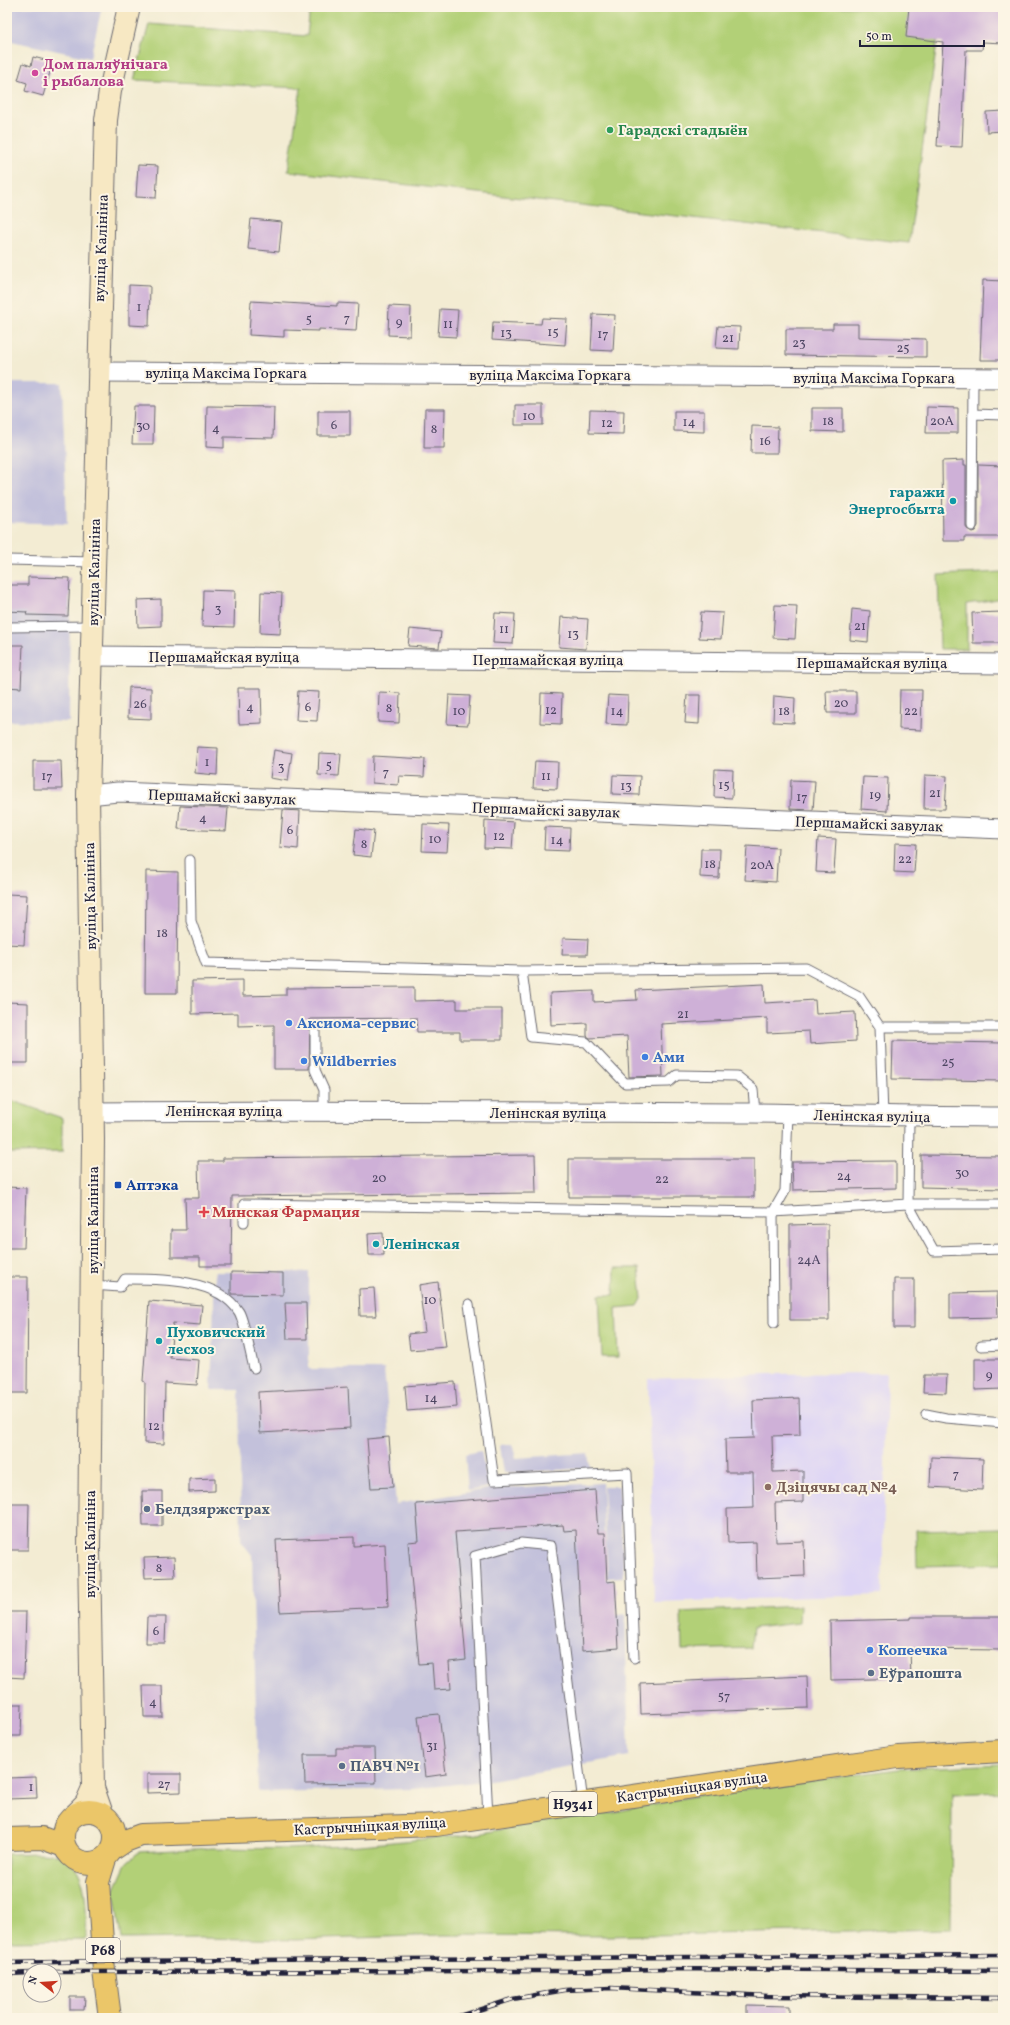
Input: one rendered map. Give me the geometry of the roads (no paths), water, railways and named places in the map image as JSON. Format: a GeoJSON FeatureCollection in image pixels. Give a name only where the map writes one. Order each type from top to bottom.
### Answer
{"type":"FeatureCollection","features":[{"type":"Feature","properties":{"kind":"main road","name":"вуліца Калініна"},"geometry":{"type":"LineString","coordinates":[[106,1817],[93,1788],[89,1550],[93,1112],[88,795],[93,656],[98,372],[106,120],[110,91],[129,7]]}},
{"type":"Feature","properties":{"kind":"main road","name":"Кастрычніцкая вуліца"},"geometry":{"type":"LineString","coordinates":[[109,1854],[125,1841],[141,1835],[436,1824],[898,1756],[1003,1751]]}},
{"type":"Feature","properties":{"kind":"main road","name":"вуліца Калініна"},"geometry":{"type":"LineString","coordinates":[[68,1830],[86,1804],[93,1788]]}},
{"type":"Feature","properties":{"kind":"main road"},"geometry":{"type":"LineString","coordinates":[[7,1838],[42,1838],[68,1830],[89,1811],[106,1817]]}},
{"type":"Feature","properties":{"kind":"main road","name":"Кастрычніцкая вуліца"},"geometry":{"type":"LineString","coordinates":[[106,1817],[122,1828],[141,1835]]}},
{"type":"Feature","properties":{"kind":"main road","name":"Р68"},"geometry":{"type":"LineString","coordinates":[[106,1817],[116,1837],[98,1882],[104,1971],[110,2018]]}},
{"type":"Feature","properties":{"kind":"main road"},"geometry":{"type":"LineString","coordinates":[[68,1830],[71,1856],[87,1867],[98,1882]]}},
{"type":"Feature","properties":{"kind":"main road"},"geometry":{"type":"LineString","coordinates":[[81,1862],[89,1864],[109,1854]]}},
{"type":"Feature","properties":{"kind":"street","name":"вуліца Максіма Горкага"},"geometry":{"type":"LineString","coordinates":[[98,372],[1003,378]]}},
{"type":"Feature","properties":{"kind":"street","name":"Першамайская вуліца"},"geometry":{"type":"LineString","coordinates":[[93,656],[1003,664]]}},
{"type":"Feature","properties":{"kind":"street","name":"Першамайскі завулак"},"geometry":{"type":"LineString","coordinates":[[88,795],[126,793],[1003,829]]}},
{"type":"Feature","properties":{"kind":"street","name":"Ленінская вуліца"},"geometry":{"type":"LineString","coordinates":[[93,1112],[324,1110],[755,1113],[883,1117],[1003,1117]]}},
{"type":"Feature","properties":{"kind":"lane"},"geometry":{"type":"LineString","coordinates":[[972,378],[972,526]]}},
{"type":"Feature","properties":{"kind":"lane"},"geometry":{"type":"LineString","coordinates":[[972,414],[1003,415]]}},
{"type":"Feature","properties":{"kind":"lane"},"geometry":{"type":"LineString","coordinates":[[7,560],[95,562]]}},
{"type":"Feature","properties":{"kind":"lane"},"geometry":{"type":"LineString","coordinates":[[7,627],[93,626]]}},
{"type":"Feature","properties":{"kind":"lane"},"geometry":{"type":"LineString","coordinates":[[190,860],[191,921],[206,963],[522,971],[806,968],[859,996],[880,1027],[883,1117]]}},
{"type":"Feature","properties":{"kind":"lane"},"geometry":{"type":"LineString","coordinates":[[522,971],[531,1037],[586,1042],[625,1083],[669,1082],[677,1075],[737,1076],[753,1089],[755,1113]]}},
{"type":"Feature","properties":{"kind":"lane"},"geometry":{"type":"LineString","coordinates":[[315,1027],[315,1070],[324,1090],[324,1110]]}},
{"type":"Feature","properties":{"kind":"lane"},"geometry":{"type":"LineString","coordinates":[[880,1027],[1003,1027]]}},
{"type":"Feature","properties":{"kind":"lane"},"geometry":{"type":"LineString","coordinates":[[774,1323],[773,1212],[785,1191],[788,1114]]}},
{"type":"Feature","properties":{"kind":"lane"},"geometry":{"type":"LineString","coordinates":[[909,1117],[908,1204],[934,1251],[1003,1249]]}},
{"type":"Feature","properties":{"kind":"lane"},"geometry":{"type":"LineString","coordinates":[[244,1222],[244,1204],[773,1212],[908,1204],[1003,1204]]}},
{"type":"Feature","properties":{"kind":"lane"},"geometry":{"type":"LineString","coordinates":[[92,1285],[120,1287],[125,1279],[199,1284],[225,1298],[240,1312],[254,1368]]}},
{"type":"Feature","properties":{"kind":"lane"},"geometry":{"type":"LineString","coordinates":[[469,1304],[494,1480],[627,1473],[634,1658]]}},
{"type":"Feature","properties":{"kind":"lane"},"geometry":{"type":"LineString","coordinates":[[981,1346],[1003,1345]]}},
{"type":"Feature","properties":{"kind":"lane"},"geometry":{"type":"LineString","coordinates":[[926,1414],[946,1418],[1003,1423]]}},
{"type":"Feature","properties":{"kind":"lane"},"geometry":{"type":"LineString","coordinates":[[488,1817],[475,1556],[521,1543],[551,1546],[583,1803]]}},
{"type":"Feature","properties":{"kind":"railway"},"geometry":{"type":"LineString","coordinates":[[7,1963],[104,1961],[1003,1955]]}},
{"type":"Feature","properties":{"kind":"railway"},"geometry":{"type":"LineString","coordinates":[[62,1972],[567,1971],[662,1969],[1003,1971]]}},
{"type":"Feature","properties":{"kind":"railway"},"geometry":{"type":"LineString","coordinates":[[7,1974],[22,1973]]}},
{"type":"Feature","properties":{"kind":"railway"},"geometry":{"type":"LineString","coordinates":[[453,2018],[513,1999],[565,1990],[611,1988],[768,1996],[1003,1998]]}},
{"type":"Feature","properties":{"kind":"place","name":"Дом паляўнічага і рыбалова"},"geometry":{"type":"Point","coordinates":[35,73]}},
{"type":"Feature","properties":{"kind":"place","name":"Гарадскі стадыён"},"geometry":{"type":"Point","coordinates":[610,130]}},
{"type":"Feature","properties":{"kind":"place","name":"гаражи Энергосбыта"},"geometry":{"type":"Point","coordinates":[953,501]}},
{"type":"Feature","properties":{"kind":"place","name":"Аксиома-сервис"},"geometry":{"type":"Point","coordinates":[289,1023]}},
{"type":"Feature","properties":{"kind":"place","name":"Ами"},"geometry":{"type":"Point","coordinates":[645,1057]}},
{"type":"Feature","properties":{"kind":"place","name":"Wildberries"},"geometry":{"type":"Point","coordinates":[304,1061]}},
{"type":"Feature","properties":{"kind":"place","name":"Аптэка"},"geometry":{"type":"Point","coordinates":[118,1185]}},
{"type":"Feature","properties":{"kind":"place","name":"Минская Фармация"},"geometry":{"type":"Point","coordinates":[204,1212]}},
{"type":"Feature","properties":{"kind":"place","name":"Ленінская"},"geometry":{"type":"Point","coordinates":[376,1244]}},
{"type":"Feature","properties":{"kind":"place","name":"Пуховичский лесхоз"},"geometry":{"type":"Point","coordinates":[159,1341]}},
{"type":"Feature","properties":{"kind":"place","name":"Дзіцячы сад №4"},"geometry":{"type":"Point","coordinates":[768,1487]}},
{"type":"Feature","properties":{"kind":"place","name":"Белдзяржстрах"},"geometry":{"type":"Point","coordinates":[147,1509]}},
{"type":"Feature","properties":{"kind":"place","name":"Копеечка"},"geometry":{"type":"Point","coordinates":[870,1650]}},
{"type":"Feature","properties":{"kind":"place","name":"Еўрапошта"},"geometry":{"type":"Point","coordinates":[871,1673]}},
{"type":"Feature","properties":{"kind":"place","name":"ПАВЧ №1"},"geometry":{"type":"Point","coordinates":[342,1766]}}]}
